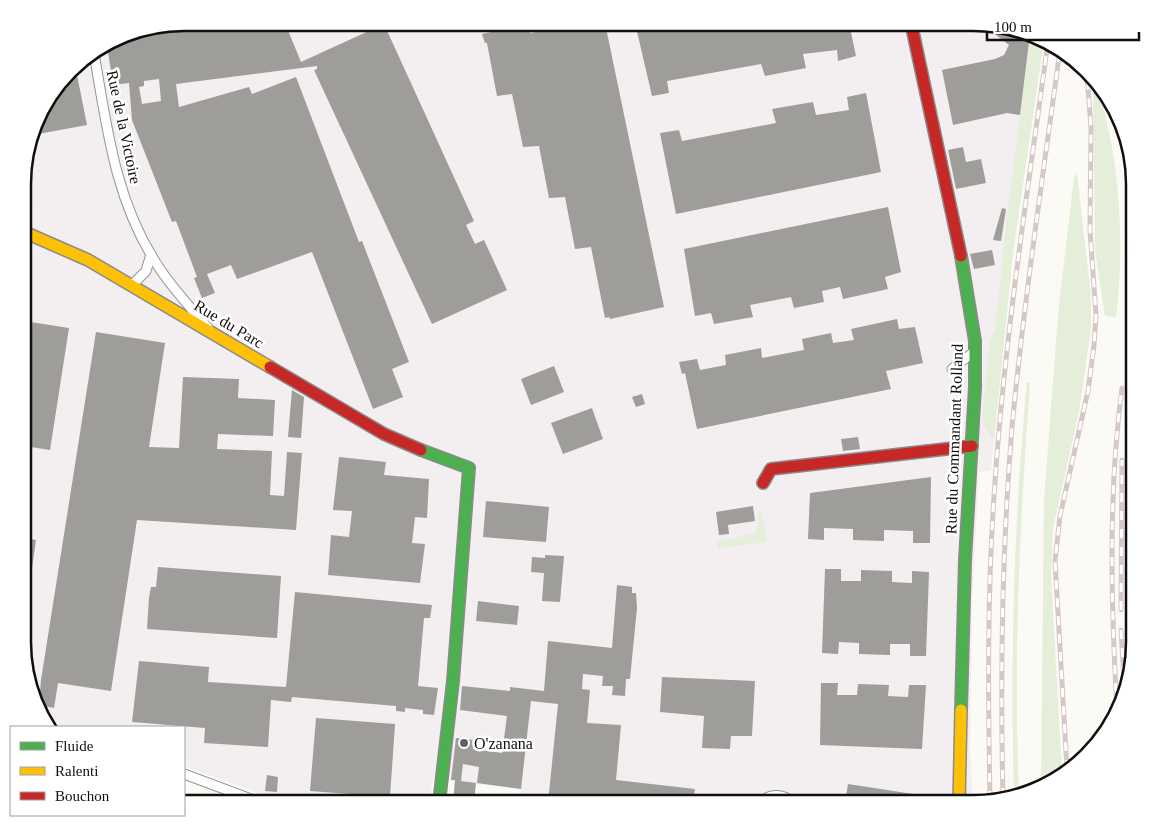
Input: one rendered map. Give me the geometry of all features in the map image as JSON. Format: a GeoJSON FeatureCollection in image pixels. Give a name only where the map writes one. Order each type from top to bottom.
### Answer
{"type":"FeatureCollection","features":[{"type":"Feature","properties":{"kind":"street","name":"Rue du Commandant Rolland"},"geometry":{"type":"LineString","coordinates":[[913,32],[970,304],[975,351],[972,446],[965,560],[959,795]]}},
{"type":"Feature","properties":{"kind":"street","name":"Rue de la Victoire"},"geometry":{"type":"LineString","coordinates":[[95,60],[118,183],[134,224],[151,254],[210,330]]}},
{"type":"Feature","properties":{"kind":"street","name":"Rue du Parc"},"geometry":{"type":"LineString","coordinates":[[31,235],[88,260],[210,330],[345,413],[415,448],[469,468],[453,681],[440,794]]}},
{"type":"Feature","properties":{"kind":"street"},"geometry":{"type":"LineString","coordinates":[[132,285],[146,272],[151,254]]}},
{"type":"Feature","properties":{"kind":"street"},"geometry":{"type":"LineString","coordinates":[[952,369],[975,351]]}},
{"type":"Feature","properties":{"kind":"street"},"geometry":{"type":"LineString","coordinates":[[764,482],[772,469],[972,446]]}},
{"type":"Feature","properties":{"kind":"street"},"geometry":{"type":"LineString","coordinates":[[185,774],[238,794]]}},
{"type":"Feature","properties":{"kind":"shaded area"},"geometry":{"type":"Polygon","coordinates":[[[174,32],[983,32],[1003,34],[1033,44],[991,471],[979,472],[972,604],[970,750],[973,795],[520,794],[521,789],[433,779],[430,794],[261,794],[185,766],[185,726],[57,726],[39,691],[34,672],[32,652],[31,184],[34,154],[47,116],[69,83],[83,69],[116,47],[135,39],[154,34],[174,32]]]}},
{"type":"Feature","properties":{"kind":"green space"},"geometry":{"type":"Polygon","coordinates":[[[1030,42],[1043,49],[1013,254],[994,440],[982,423],[990,340],[995,331],[1008,207],[1030,42]]]}},
{"type":"Feature","properties":{"kind":"green space"},"geometry":{"type":"Polygon","coordinates":[[[1093,90],[1102,103],[1105,116],[1116,173],[1119,202],[1120,260],[1116,317],[1105,316],[1095,251],[1093,90]]]}},
{"type":"Feature","properties":{"kind":"green space"},"geometry":{"type":"Polygon","coordinates":[[[1077,174],[1091,296],[1091,329],[1079,412],[1053,528],[1051,575],[1062,766],[1041,779],[1044,501],[1058,315],[1074,177],[1077,174]]]}},
{"type":"Feature","properties":{"kind":"green space"},"geometry":{"type":"Polygon","coordinates":[[[1027,382],[1030,383],[1023,485],[1017,639],[1019,788],[1014,790],[1014,588],[1027,382]]]}},
{"type":"Feature","properties":{"kind":"green space"},"geometry":{"type":"Polygon","coordinates":[[[760,510],[767,538],[765,542],[718,548],[717,542],[756,533],[760,510]]]}},
{"type":"Feature","properties":{"kind":"building"},"geometry":{"type":"Polygon","coordinates":[[[174,32],[289,32],[301,62],[367,32],[388,32],[474,221],[466,225],[475,244],[484,240],[507,290],[432,324],[314,70],[317,69],[317,66],[176,84],[179,107],[249,87],[252,94],[296,77],[359,242],[362,241],[409,362],[392,369],[403,397],[373,409],[312,252],[237,279],[231,265],[207,274],[215,293],[202,298],[194,278],[197,277],[176,221],[172,222],[132,120],[129,83],[113,85],[108,52],[135,39],[154,34],[174,32]],[[159,79],[144,81],[144,86],[139,87],[142,104],[161,101],[159,79]]]}},
{"type":"Feature","properties":{"kind":"building"},"geometry":{"type":"Polygon","coordinates":[[[491,32],[607,32],[664,307],[610,319],[609,317],[605,318],[591,247],[575,249],[565,197],[549,198],[539,146],[523,147],[512,94],[497,96],[487,43],[485,43],[482,34],[491,32]]]}},
{"type":"Feature","properties":{"kind":"building"},"geometry":{"type":"Polygon","coordinates":[[[637,32],[851,32],[856,56],[838,61],[837,50],[803,54],[806,68],[765,76],[761,64],[667,81],[669,93],[652,96],[637,32]]]}},
{"type":"Feature","properties":{"kind":"building"},"geometry":{"type":"Polygon","coordinates":[[[993,33],[1029,42],[1020,115],[1007,113],[953,125],[942,70],[995,59],[1004,55],[1009,45],[993,33]]]}},
{"type":"Feature","properties":{"kind":"building"},"geometry":{"type":"Polygon","coordinates":[[[77,75],[87,125],[40,134],[52,108],[69,83],[77,75]]]}},
{"type":"Feature","properties":{"kind":"building"},"geometry":{"type":"Polygon","coordinates":[[[866,93],[881,172],[676,214],[660,133],[679,130],[682,141],[776,123],[772,109],[813,102],[816,115],[849,110],[847,97],[866,93]]]}},
{"type":"Feature","properties":{"kind":"building"},"geometry":{"type":"Polygon","coordinates":[[[963,147],[966,162],[981,159],[986,183],[956,189],[948,150],[963,147]]]}},
{"type":"Feature","properties":{"kind":"building"},"geometry":{"type":"Polygon","coordinates":[[[888,207],[901,272],[885,277],[888,289],[843,299],[840,287],[822,291],[824,302],[794,308],[791,297],[750,305],[753,317],[714,324],[711,313],[695,316],[684,249],[888,207]]]}},
{"type":"Feature","properties":{"kind":"building"},"geometry":{"type":"Polygon","coordinates":[[[1002,208],[1006,209],[1001,241],[993,240],[1002,208]]]}},
{"type":"Feature","properties":{"kind":"building"},"geometry":{"type":"Polygon","coordinates":[[[992,250],[995,265],[974,269],[970,254],[992,250]]]}},
{"type":"Feature","properties":{"kind":"building"},"geometry":{"type":"Polygon","coordinates":[[[897,319],[899,329],[915,327],[923,363],[886,371],[891,389],[697,429],[685,373],[682,374],[679,362],[697,359],[700,370],[726,365],[725,355],[761,348],[762,358],[804,350],[802,339],[831,333],[833,343],[854,340],[851,329],[897,319]]]}},
{"type":"Feature","properties":{"kind":"building"},"geometry":{"type":"Polygon","coordinates":[[[31,322],[69,328],[50,450],[32,447],[31,322]]]}},
{"type":"Feature","properties":{"kind":"building"},"geometry":{"type":"Polygon","coordinates":[[[96,332],[165,343],[149,447],[179,448],[183,377],[239,379],[238,398],[275,400],[273,436],[218,434],[217,449],[272,451],[270,495],[284,496],[287,452],[302,453],[296,530],[137,520],[111,691],[58,683],[54,708],[46,706],[43,700],[40,693],[96,332]]]}},
{"type":"Feature","properties":{"kind":"building"},"geometry":{"type":"Polygon","coordinates":[[[554,366],[564,392],[531,405],[521,379],[554,366]]]}},
{"type":"Feature","properties":{"kind":"building"},"geometry":{"type":"Polygon","coordinates":[[[292,390],[304,397],[301,438],[288,437],[292,390]]]}},
{"type":"Feature","properties":{"kind":"building"},"geometry":{"type":"Polygon","coordinates":[[[642,394],[645,404],[636,407],[632,397],[642,394]]]}},
{"type":"Feature","properties":{"kind":"building"},"geometry":{"type":"Polygon","coordinates":[[[592,408],[603,439],[563,454],[551,423],[592,408]]]}},
{"type":"Feature","properties":{"kind":"building"},"geometry":{"type":"Polygon","coordinates":[[[858,437],[860,449],[843,451],[841,439],[858,437]]]}},
{"type":"Feature","properties":{"kind":"building"},"geometry":{"type":"Polygon","coordinates":[[[339,457],[386,462],[384,475],[429,479],[427,518],[415,517],[412,543],[425,544],[420,583],[328,575],[331,535],[349,537],[352,511],[333,510],[339,457]]]}},
{"type":"Feature","properties":{"kind":"building"},"geometry":{"type":"Polygon","coordinates":[[[931,477],[930,543],[913,543],[913,531],[884,530],[884,541],[853,540],[853,529],[824,528],[824,540],[808,539],[810,493],[931,477]]]}},
{"type":"Feature","properties":{"kind":"building"},"geometry":{"type":"Polygon","coordinates":[[[486,501],[549,507],[546,542],[483,537],[486,501]]]}},
{"type":"Feature","properties":{"kind":"building"},"geometry":{"type":"Polygon","coordinates":[[[753,506],[755,521],[728,525],[729,534],[719,535],[716,512],[753,506]]]}},
{"type":"Feature","properties":{"kind":"building"},"geometry":{"type":"Polygon","coordinates":[[[32,539],[36,540],[32,569],[32,539]]]}},
{"type":"Feature","properties":{"kind":"building"},"geometry":{"type":"Polygon","coordinates":[[[545,555],[564,556],[560,602],[542,601],[544,573],[531,572],[532,557],[545,558],[545,555]]]}},
{"type":"Feature","properties":{"kind":"building"},"geometry":{"type":"Polygon","coordinates":[[[158,567],[281,576],[277,638],[147,629],[149,597],[151,587],[156,587],[158,567]]]}},
{"type":"Feature","properties":{"kind":"building"},"geometry":{"type":"Polygon","coordinates":[[[825,569],[841,569],[841,581],[861,581],[861,570],[892,571],[892,582],[912,583],[912,571],[929,572],[926,656],[910,656],[910,644],[890,644],[890,655],[859,654],[859,643],[839,642],[838,654],[822,653],[825,569]]]}},
{"type":"Feature","properties":{"kind":"building"},"geometry":{"type":"Polygon","coordinates":[[[617,585],[632,587],[632,593],[636,593],[637,608],[630,679],[626,679],[625,696],[612,695],[613,686],[602,686],[603,676],[583,674],[582,689],[590,690],[587,723],[621,725],[616,780],[695,789],[694,795],[549,794],[558,704],[531,701],[521,789],[477,783],[479,767],[463,764],[461,781],[476,783],[475,794],[454,794],[455,780],[451,780],[456,738],[474,740],[473,749],[502,753],[507,716],[460,710],[462,686],[510,691],[510,687],[544,691],[548,641],[612,648],[617,585]]]}},
{"type":"Feature","properties":{"kind":"building"},"geometry":{"type":"Polygon","coordinates":[[[295,592],[432,605],[430,618],[424,618],[418,686],[438,688],[434,715],[423,714],[423,710],[405,708],[405,712],[396,711],[396,706],[292,697],[291,702],[271,700],[268,747],[204,743],[205,728],[132,722],[139,661],[209,667],[208,682],[286,687],[295,592]]]}},
{"type":"Feature","properties":{"kind":"building"},"geometry":{"type":"Polygon","coordinates":[[[478,601],[519,606],[517,625],[476,621],[478,601]]]}},
{"type":"Feature","properties":{"kind":"building"},"geometry":{"type":"Polygon","coordinates":[[[662,677],[755,681],[752,736],[731,736],[730,749],[702,748],[704,716],[660,712],[662,677]]]}},
{"type":"Feature","properties":{"kind":"building"},"geometry":{"type":"Polygon","coordinates":[[[821,683],[838,683],[837,695],[857,695],[858,684],[889,685],[888,696],[908,697],[909,685],[926,685],[922,749],[820,745],[821,683]]]}},
{"type":"Feature","properties":{"kind":"building"},"geometry":{"type":"Polygon","coordinates":[[[316,718],[395,724],[390,794],[310,791],[316,718]]]}},
{"type":"Feature","properties":{"kind":"building"},"geometry":{"type":"Polygon","coordinates":[[[267,775],[278,777],[277,792],[265,791],[267,775]]]}},
{"type":"Feature","properties":{"kind":"building"},"geometry":{"type":"Polygon","coordinates":[[[848,784],[913,794],[913,795],[846,795],[848,784]]]}},
{"type":"Feature","properties":{"kind":"railway"},"geometry":{"type":"LineString","coordinates":[[990,793],[989,601],[992,522],[999,427],[1011,317],[1047,51]]}},
{"type":"Feature","properties":{"kind":"railway"},"geometry":{"type":"LineString","coordinates":[[1003,792],[1003,612],[1006,519],[1012,427],[1028,285],[1059,58]]}},
{"type":"Feature","properties":{"kind":"railway"},"geometry":{"type":"LineString","coordinates":[[1067,763],[1055,561],[1060,516],[1088,391],[1094,345],[1096,315],[1090,230],[1091,128],[1088,83]]}},
{"type":"Feature","properties":{"kind":"railway"},"geometry":{"type":"LineString","coordinates":[[1116,695],[1112,549],[1114,468],[1122,388]]}},
{"type":"Feature","properties":{"kind":"railway"},"geometry":{"type":"LineString","coordinates":[[1121,610],[1122,460]]}},
{"type":"Feature","properties":{"kind":"railway"},"geometry":{"type":"LineString","coordinates":[[1121,630],[1123,669]]}},
{"type":"Feature","properties":{"kind":"traffic: fast"},"geometry":{"type":"LineString","coordinates":[[961,256],[975,341],[975,387],[965,560],[961,710]]}},
{"type":"Feature","properties":{"kind":"traffic: fast"},"geometry":{"type":"LineString","coordinates":[[421,450],[469,468],[453,681],[440,794]]}},
{"type":"Feature","properties":{"kind":"traffic: slow"},"geometry":{"type":"LineString","coordinates":[[31,235],[88,260],[270,367]]}},
{"type":"Feature","properties":{"kind":"traffic: slow"},"geometry":{"type":"LineString","coordinates":[[959,795],[961,710]]}},
{"type":"Feature","properties":{"kind":"traffic: jam"},"geometry":{"type":"LineString","coordinates":[[913,32],[961,256]]}},
{"type":"Feature","properties":{"kind":"traffic: jam"},"geometry":{"type":"LineString","coordinates":[[270,367],[384,434],[421,450]]}},
{"type":"Feature","properties":{"kind":"traffic: jam"},"geometry":{"type":"LineString","coordinates":[[763,483],[771,469],[972,446]]}},
{"type":"Feature","properties":{"kind":"place","name":"O'zanana"},"geometry":{"type":"Point","coordinates":[464,743]}}]}
